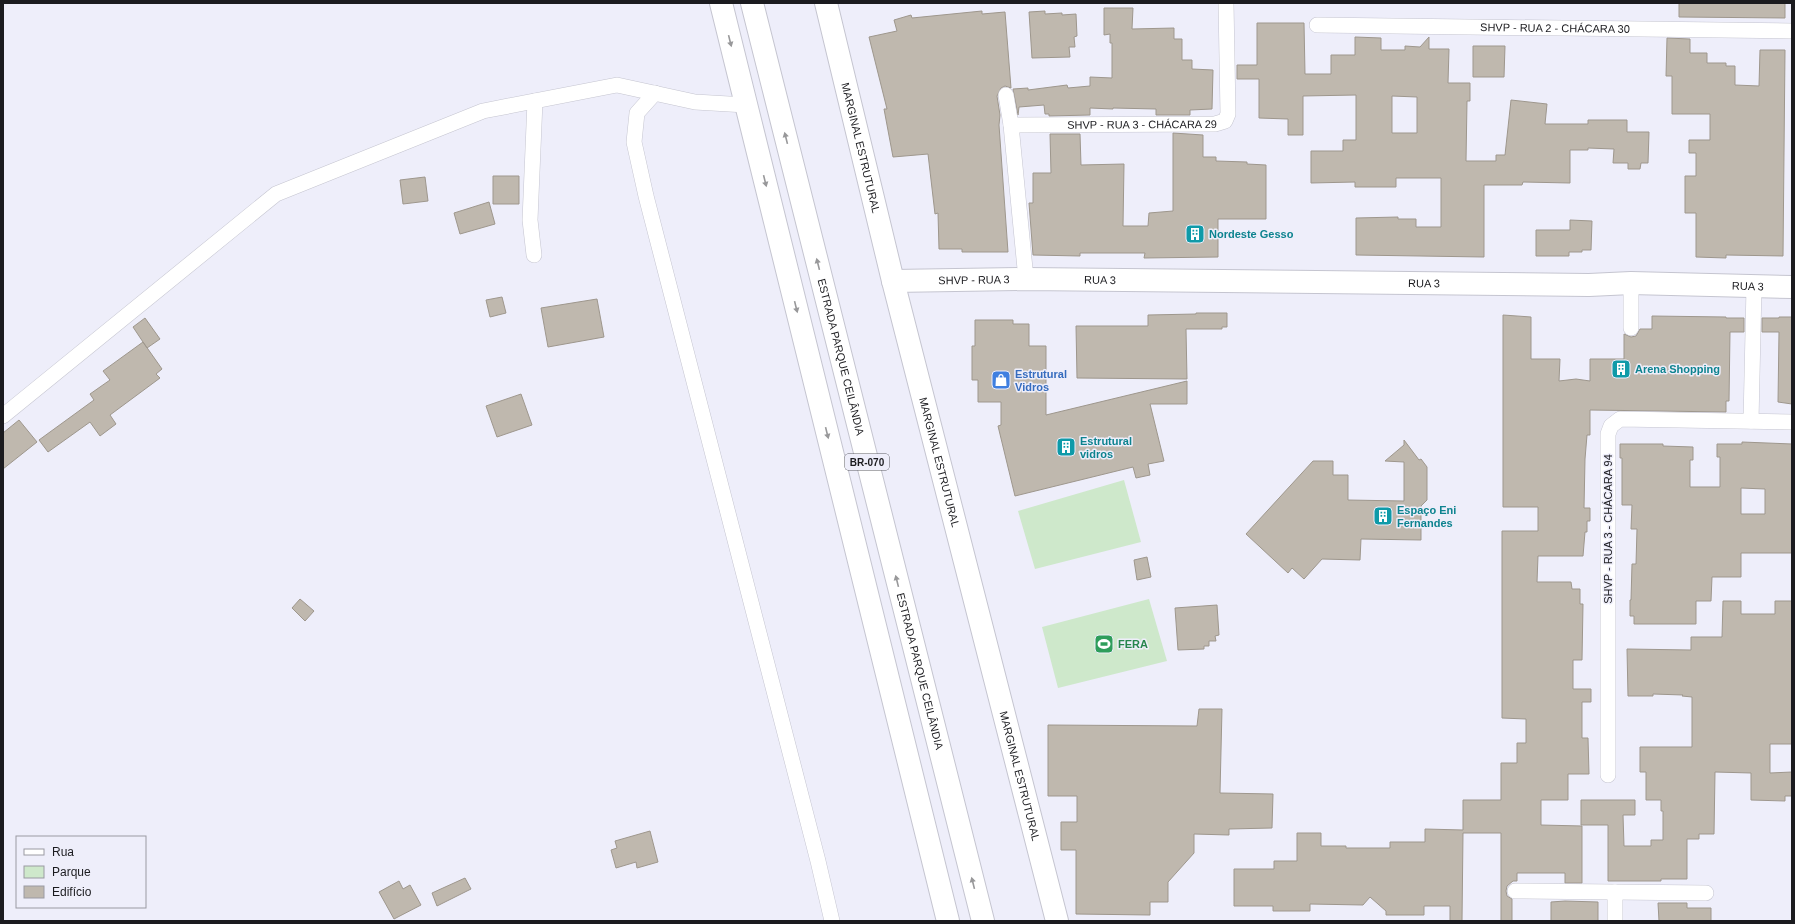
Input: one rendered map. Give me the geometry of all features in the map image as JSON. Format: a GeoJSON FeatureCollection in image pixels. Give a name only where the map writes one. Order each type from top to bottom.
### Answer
{"type":"FeatureCollection","features":[{"type":"Feature","properties":{"kind":"main road","name":"BR-070"},"geometry":{"type":"LineString","coordinates":[[721,3],[948,921]]}},
{"type":"Feature","properties":{"kind":"main road","name":"ESTRADA PARQUE CEILÂNDIA"},"geometry":{"type":"LineString","coordinates":[[752,3],[982,921]]}},
{"type":"Feature","properties":{"kind":"main road","name":"MARGINAL ESTRUTURAL"},"geometry":{"type":"LineString","coordinates":[[826,3],[893,281],[1057,921]]}},
{"type":"Feature","properties":{"kind":"main road","name":"SHVP - RUA 3"},"geometry":{"type":"LineString","coordinates":[[893,281],[1055,279]]}},
{"type":"Feature","properties":{"kind":"main road","name":"RUA 3"},"geometry":{"type":"LineString","coordinates":[[1055,279],[1589,285],[1631,283],[1792,286]]}},
{"type":"Feature","properties":{"kind":"street","name":"SHVP - RUA 3 - CHÁCARA 29"},"geometry":{"type":"LineString","coordinates":[[1011,125],[1215,124],[1225,121],[1228,114],[1226,3]]}},
{"type":"Feature","properties":{"kind":"street","name":"SHVP - RUA 2 - CHÁCARA 30"},"geometry":{"type":"LineString","coordinates":[[1317,25],[1792,31]]}},
{"type":"Feature","properties":{"kind":"street"},"geometry":{"type":"LineString","coordinates":[[3,416],[276,194],[483,111],[617,84],[694,102],[746,105]]}},
{"type":"Feature","properties":{"kind":"street"},"geometry":{"type":"LineString","coordinates":[[655,93],[637,113],[634,142],[646,196],[832,921]]}},
{"type":"Feature","properties":{"kind":"street"},"geometry":{"type":"LineString","coordinates":[[1006,95],[1011,125],[1026,279]]}},
{"type":"Feature","properties":{"kind":"street"},"geometry":{"type":"LineString","coordinates":[[534,255],[530,220],[536,101]]}},
{"type":"Feature","properties":{"kind":"street"},"geometry":{"type":"LineString","coordinates":[[1631,283],[1631,328]]}},
{"type":"Feature","properties":{"kind":"street"},"geometry":{"type":"LineString","coordinates":[[1751,421],[1754,286]]}},
{"type":"Feature","properties":{"kind":"street","name":"SHVP - RUA 3 - CHÁCARA 94"},"geometry":{"type":"LineString","coordinates":[[1608,775],[1608,434],[1611,426],[1620,419],[1792,422]]}},
{"type":"Feature","properties":{"kind":"street"},"geometry":{"type":"LineString","coordinates":[[1515,891],[1706,893]]}},
{"type":"Feature","properties":{"kind":"street"},"geometry":{"type":"LineString","coordinates":[[1614,921],[1615,892]]}},
{"type":"Feature","properties":{"kind":"green space"},"geometry":{"type":"Polygon","coordinates":[[[1124,480],[1141,542],[1035,569],[1018,511],[1124,480]]]}},
{"type":"Feature","properties":{"kind":"green space","name":"FERA"},"geometry":{"type":"Polygon","coordinates":[[[1149,599],[1167,661],[1058,688],[1042,627],[1149,599]]]}},
{"type":"Feature","properties":{"kind":"building"},"geometry":{"type":"Polygon","coordinates":[[[1679,3],[1785,3],[1785,18],[1679,17],[1679,3]]]}},
{"type":"Feature","properties":{"kind":"building"},"geometry":{"type":"Polygon","coordinates":[[[1104,8],[1133,8],[1132,29],[1174,28],[1174,39],[1182,39],[1182,60],[1192,60],[1192,69],[1213,70],[1212,109],[1190,110],[1190,115],[1156,115],[1156,109],[1090,108],[1090,115],[1049,116],[1049,114],[1045,114],[1044,105],[1019,107],[1018,115],[1013,89],[1028,88],[1028,90],[1067,85],[1068,88],[1090,86],[1090,77],[1112,78],[1112,43],[1110,43],[1110,34],[1104,35],[1104,8]]]}},
{"type":"Feature","properties":{"kind":"building"},"geometry":{"type":"Polygon","coordinates":[[[982,11],[982,14],[1005,12],[1011,88],[1005,86],[1001,88],[997,96],[1000,115],[999,125],[1008,252],[962,252],[962,249],[939,249],[938,213],[935,214],[928,154],[893,157],[884,109],[887,109],[869,37],[897,31],[894,20],[911,15],[912,18],[982,11]]]}},
{"type":"Feature","properties":{"kind":"building"},"geometry":{"type":"Polygon","coordinates":[[[1045,11],[1045,14],[1076,14],[1077,36],[1074,37],[1075,47],[1069,47],[1070,57],[1032,58],[1029,12],[1045,11]]]}},
{"type":"Feature","properties":{"kind":"building"},"geometry":{"type":"Polygon","coordinates":[[[1257,23],[1304,23],[1305,74],[1331,74],[1331,55],[1355,55],[1355,37],[1381,38],[1381,50],[1405,50],[1405,46],[1420,47],[1429,37],[1429,49],[1449,49],[1448,83],[1470,83],[1470,101],[1467,101],[1466,161],[1496,161],[1496,155],[1505,155],[1511,100],[1547,104],[1545,124],[1588,124],[1588,120],[1627,120],[1627,132],[1649,132],[1648,163],[1641,163],[1640,169],[1628,169],[1628,163],[1613,163],[1614,149],[1588,148],[1588,150],[1570,150],[1570,183],[1523,182],[1522,185],[1484,185],[1484,257],[1356,255],[1356,218],[1398,217],[1398,219],[1416,219],[1416,227],[1441,227],[1441,178],[1396,178],[1396,187],[1355,187],[1355,182],[1311,183],[1311,151],[1343,151],[1343,140],[1356,140],[1356,95],[1303,96],[1303,135],[1288,135],[1288,119],[1259,118],[1259,79],[1237,79],[1237,65],[1257,65],[1257,23]],[[1392,96],[1392,133],[1417,133],[1417,97],[1392,96]]]}},
{"type":"Feature","properties":{"kind":"building"},"geometry":{"type":"Polygon","coordinates":[[[1667,38],[1690,39],[1690,53],[1707,53],[1707,63],[1726,63],[1726,66],[1735,66],[1735,85],[1759,86],[1760,50],[1785,50],[1783,256],[1726,255],[1726,258],[1696,257],[1696,213],[1685,213],[1685,176],[1696,176],[1696,153],[1689,153],[1689,140],[1710,140],[1710,114],[1672,114],[1672,76],[1666,76],[1667,38]]]}},
{"type":"Feature","properties":{"kind":"building"},"geometry":{"type":"Polygon","coordinates":[[[1473,46],[1505,46],[1504,77],[1473,77],[1473,46]]]}},
{"type":"Feature","properties":{"kind":"building"},"geometry":{"type":"Polygon","coordinates":[[[1173,133],[1203,135],[1203,157],[1216,157],[1216,161],[1247,162],[1247,164],[1266,165],[1266,219],[1218,219],[1218,257],[1144,258],[1145,253],[1080,253],[1080,256],[1033,255],[1029,203],[1033,203],[1033,173],[1051,173],[1050,134],[1080,134],[1081,165],[1124,164],[1123,226],[1148,226],[1149,213],[1173,211],[1173,133]]]}},
{"type":"Feature","properties":{"kind":"building"},"geometry":{"type":"Polygon","coordinates":[[[493,176],[519,176],[519,204],[493,204],[493,176]]]}},
{"type":"Feature","properties":{"kind":"building"},"geometry":{"type":"Polygon","coordinates":[[[425,177],[428,201],[403,204],[400,180],[425,177]]]}},
{"type":"Feature","properties":{"kind":"building"},"geometry":{"type":"Polygon","coordinates":[[[489,202],[495,224],[460,234],[454,213],[489,202]]]}},
{"type":"Feature","properties":{"kind":"building"},"geometry":{"type":"Polygon","coordinates":[[[1570,220],[1592,221],[1591,250],[1569,252],[1569,256],[1536,256],[1536,230],[1570,230],[1570,220]]]}},
{"type":"Feature","properties":{"kind":"building"},"geometry":{"type":"Polygon","coordinates":[[[502,297],[506,313],[490,317],[486,300],[502,297]]]}},
{"type":"Feature","properties":{"kind":"building"},"geometry":{"type":"Polygon","coordinates":[[[597,299],[604,337],[548,347],[541,308],[597,299]]]}},
{"type":"Feature","properties":{"kind":"building"},"geometry":{"type":"Polygon","coordinates":[[[1227,313],[1227,327],[1222,327],[1222,329],[1186,329],[1187,379],[1077,378],[1076,326],[1148,326],[1148,315],[1227,313]]]}},
{"type":"Feature","properties":{"kind":"building"},"geometry":{"type":"Polygon","coordinates":[[[1503,315],[1531,317],[1531,359],[1560,359],[1559,381],[1576,379],[1590,381],[1590,359],[1624,359],[1624,334],[1631,337],[1636,336],[1640,329],[1652,329],[1652,316],[1744,318],[1744,332],[1730,332],[1729,401],[1726,401],[1726,412],[1590,410],[1590,435],[1587,435],[1585,459],[1584,508],[1590,508],[1590,521],[1587,521],[1587,532],[1585,532],[1583,556],[1538,556],[1537,582],[1571,582],[1572,589],[1580,589],[1580,604],[1583,604],[1582,660],[1573,660],[1573,689],[1591,689],[1591,702],[1582,702],[1582,738],[1588,738],[1589,774],[1568,774],[1568,800],[1541,800],[1541,825],[1582,826],[1582,883],[1565,883],[1565,873],[1517,873],[1517,881],[1513,881],[1507,886],[1506,891],[1507,896],[1512,899],[1512,921],[1501,921],[1501,833],[1463,833],[1462,921],[1450,921],[1450,906],[1424,906],[1424,915],[1386,915],[1386,911],[1370,897],[1363,905],[1310,904],[1310,911],[1273,911],[1273,906],[1234,906],[1234,869],[1274,869],[1274,861],[1297,861],[1297,833],[1321,833],[1321,846],[1346,846],[1346,848],[1390,848],[1390,842],[1425,842],[1425,829],[1463,830],[1463,800],[1501,800],[1501,763],[1517,763],[1517,743],[1526,743],[1526,719],[1502,718],[1502,531],[1538,531],[1538,507],[1503,507],[1503,315]]]}},
{"type":"Feature","properties":{"kind":"building"},"geometry":{"type":"Polygon","coordinates":[[[1792,317],[1792,404],[1778,402],[1779,332],[1762,332],[1762,318],[1792,317]]]}},
{"type":"Feature","properties":{"kind":"building"},"geometry":{"type":"Polygon","coordinates":[[[145,318],[160,339],[147,348],[133,327],[145,318]]]}},
{"type":"Feature","properties":{"kind":"building"},"geometry":{"type":"Polygon","coordinates":[[[975,320],[1013,320],[1013,324],[1029,324],[1029,346],[1046,346],[1046,415],[1187,381],[1187,404],[1150,404],[1164,461],[1148,464],[1150,475],[1136,478],[1133,467],[1015,496],[998,426],[1001,425],[1001,402],[978,402],[978,380],[972,380],[972,346],[975,346],[975,320]]]}},
{"type":"Feature","properties":{"kind":"building"},"geometry":{"type":"Polygon","coordinates":[[[143,342],[162,369],[156,374],[160,378],[110,415],[116,424],[100,436],[90,422],[48,452],[39,440],[94,400],[90,394],[110,380],[103,371],[143,342]]]}},
{"type":"Feature","properties":{"kind":"building"},"geometry":{"type":"Polygon","coordinates":[[[521,394],[532,425],[497,437],[486,406],[521,394]]]}},
{"type":"Feature","properties":{"kind":"building"},"geometry":{"type":"Polygon","coordinates":[[[19,420],[37,442],[3,469],[3,433],[19,420]]]}},
{"type":"Feature","properties":{"kind":"building","name":"Espaço Eni Fernandes"},"geometry":{"type":"Polygon","coordinates":[[[1404,440],[1419,460],[1421,459],[1427,467],[1427,500],[1421,506],[1421,540],[1361,539],[1360,560],[1322,559],[1304,579],[1292,568],[1288,573],[1246,534],[1313,461],[1333,461],[1333,475],[1348,475],[1348,500],[1404,501],[1404,462],[1385,461],[1404,445],[1404,440]]]}},
{"type":"Feature","properties":{"kind":"building"},"geometry":{"type":"Polygon","coordinates":[[[1742,442],[1792,444],[1792,553],[1741,553],[1741,577],[1712,577],[1711,601],[1696,601],[1696,624],[1634,624],[1634,616],[1630,616],[1630,600],[1632,564],[1636,564],[1637,529],[1631,529],[1632,505],[1622,505],[1622,458],[1620,458],[1620,444],[1663,444],[1663,446],[1693,447],[1693,460],[1690,460],[1690,487],[1720,487],[1720,457],[1717,457],[1717,444],[1742,444],[1742,442]],[[1741,488],[1741,514],[1765,514],[1765,489],[1741,488]]]}},
{"type":"Feature","properties":{"kind":"building"},"geometry":{"type":"Polygon","coordinates":[[[1147,557],[1151,577],[1137,580],[1134,560],[1147,557]]]}},
{"type":"Feature","properties":{"kind":"building"},"geometry":{"type":"Polygon","coordinates":[[[300,599],[314,611],[305,621],[292,608],[300,599]]]}},
{"type":"Feature","properties":{"kind":"building"},"geometry":{"type":"Polygon","coordinates":[[[1723,601],[1741,601],[1741,614],[1775,614],[1775,601],[1792,601],[1792,744],[1770,744],[1770,773],[1792,772],[1792,796],[1785,796],[1785,801],[1751,800],[1751,773],[1715,772],[1714,834],[1699,834],[1699,839],[1687,839],[1687,879],[1661,879],[1661,881],[1608,881],[1608,825],[1581,825],[1581,800],[1635,800],[1635,815],[1623,815],[1624,846],[1651,846],[1651,840],[1663,840],[1663,811],[1661,811],[1661,800],[1646,800],[1646,772],[1640,772],[1640,747],[1692,747],[1692,697],[1682,696],[1683,695],[1653,694],[1653,696],[1628,696],[1627,649],[1691,650],[1691,637],[1722,637],[1723,601]]]}},
{"type":"Feature","properties":{"kind":"building"},"geometry":{"type":"Polygon","coordinates":[[[1217,605],[1219,635],[1215,636],[1216,641],[1209,641],[1209,646],[1204,646],[1204,649],[1178,650],[1175,608],[1217,605]]]}},
{"type":"Feature","properties":{"kind":"building"},"geometry":{"type":"Polygon","coordinates":[[[1199,709],[1222,709],[1220,793],[1273,794],[1272,828],[1229,829],[1229,835],[1194,834],[1194,853],[1168,882],[1168,902],[1150,902],[1150,915],[1076,914],[1076,850],[1061,850],[1061,822],[1077,822],[1077,796],[1048,796],[1048,725],[1197,726],[1199,709]]]}},
{"type":"Feature","properties":{"kind":"building"},"geometry":{"type":"Polygon","coordinates":[[[650,831],[658,862],[637,868],[636,862],[616,868],[611,850],[617,848],[615,841],[650,831]]]}},
{"type":"Feature","properties":{"kind":"building"},"geometry":{"type":"Polygon","coordinates":[[[465,878],[471,889],[437,906],[432,893],[465,878]]]}},
{"type":"Feature","properties":{"kind":"building"},"geometry":{"type":"Polygon","coordinates":[[[399,881],[403,889],[410,885],[421,905],[394,919],[379,892],[399,881]]]}},
{"type":"Feature","properties":{"kind":"building"},"geometry":{"type":"Polygon","coordinates":[[[1551,902],[1598,902],[1598,921],[1551,921],[1551,902]]]}},
{"type":"Feature","properties":{"kind":"building"},"geometry":{"type":"Polygon","coordinates":[[[1658,903],[1687,903],[1687,908],[1711,908],[1711,921],[1659,921],[1658,903]]]}},
{"type":"Feature","properties":{"kind":"place","name":"Nordeste Gesso"},"geometry":{"type":"Point","coordinates":[1195,234]}},
{"type":"Feature","properties":{"kind":"place","name":"Arena Shopping"},"geometry":{"type":"Point","coordinates":[1621,369]}},
{"type":"Feature","properties":{"kind":"place","name":"Estrutural Vidros"},"geometry":{"type":"Point","coordinates":[1001,380]}},
{"type":"Feature","properties":{"kind":"place","name":"Estrutural vidros"},"geometry":{"type":"Point","coordinates":[1066,447]}},
{"type":"Feature","properties":{"kind":"place","name":"Espaço Eni Fernandes"},"geometry":{"type":"Point","coordinates":[1383,516]}},
{"type":"Feature","properties":{"kind":"place","name":"FERA"},"geometry":{"type":"Point","coordinates":[1104,644]}}]}
